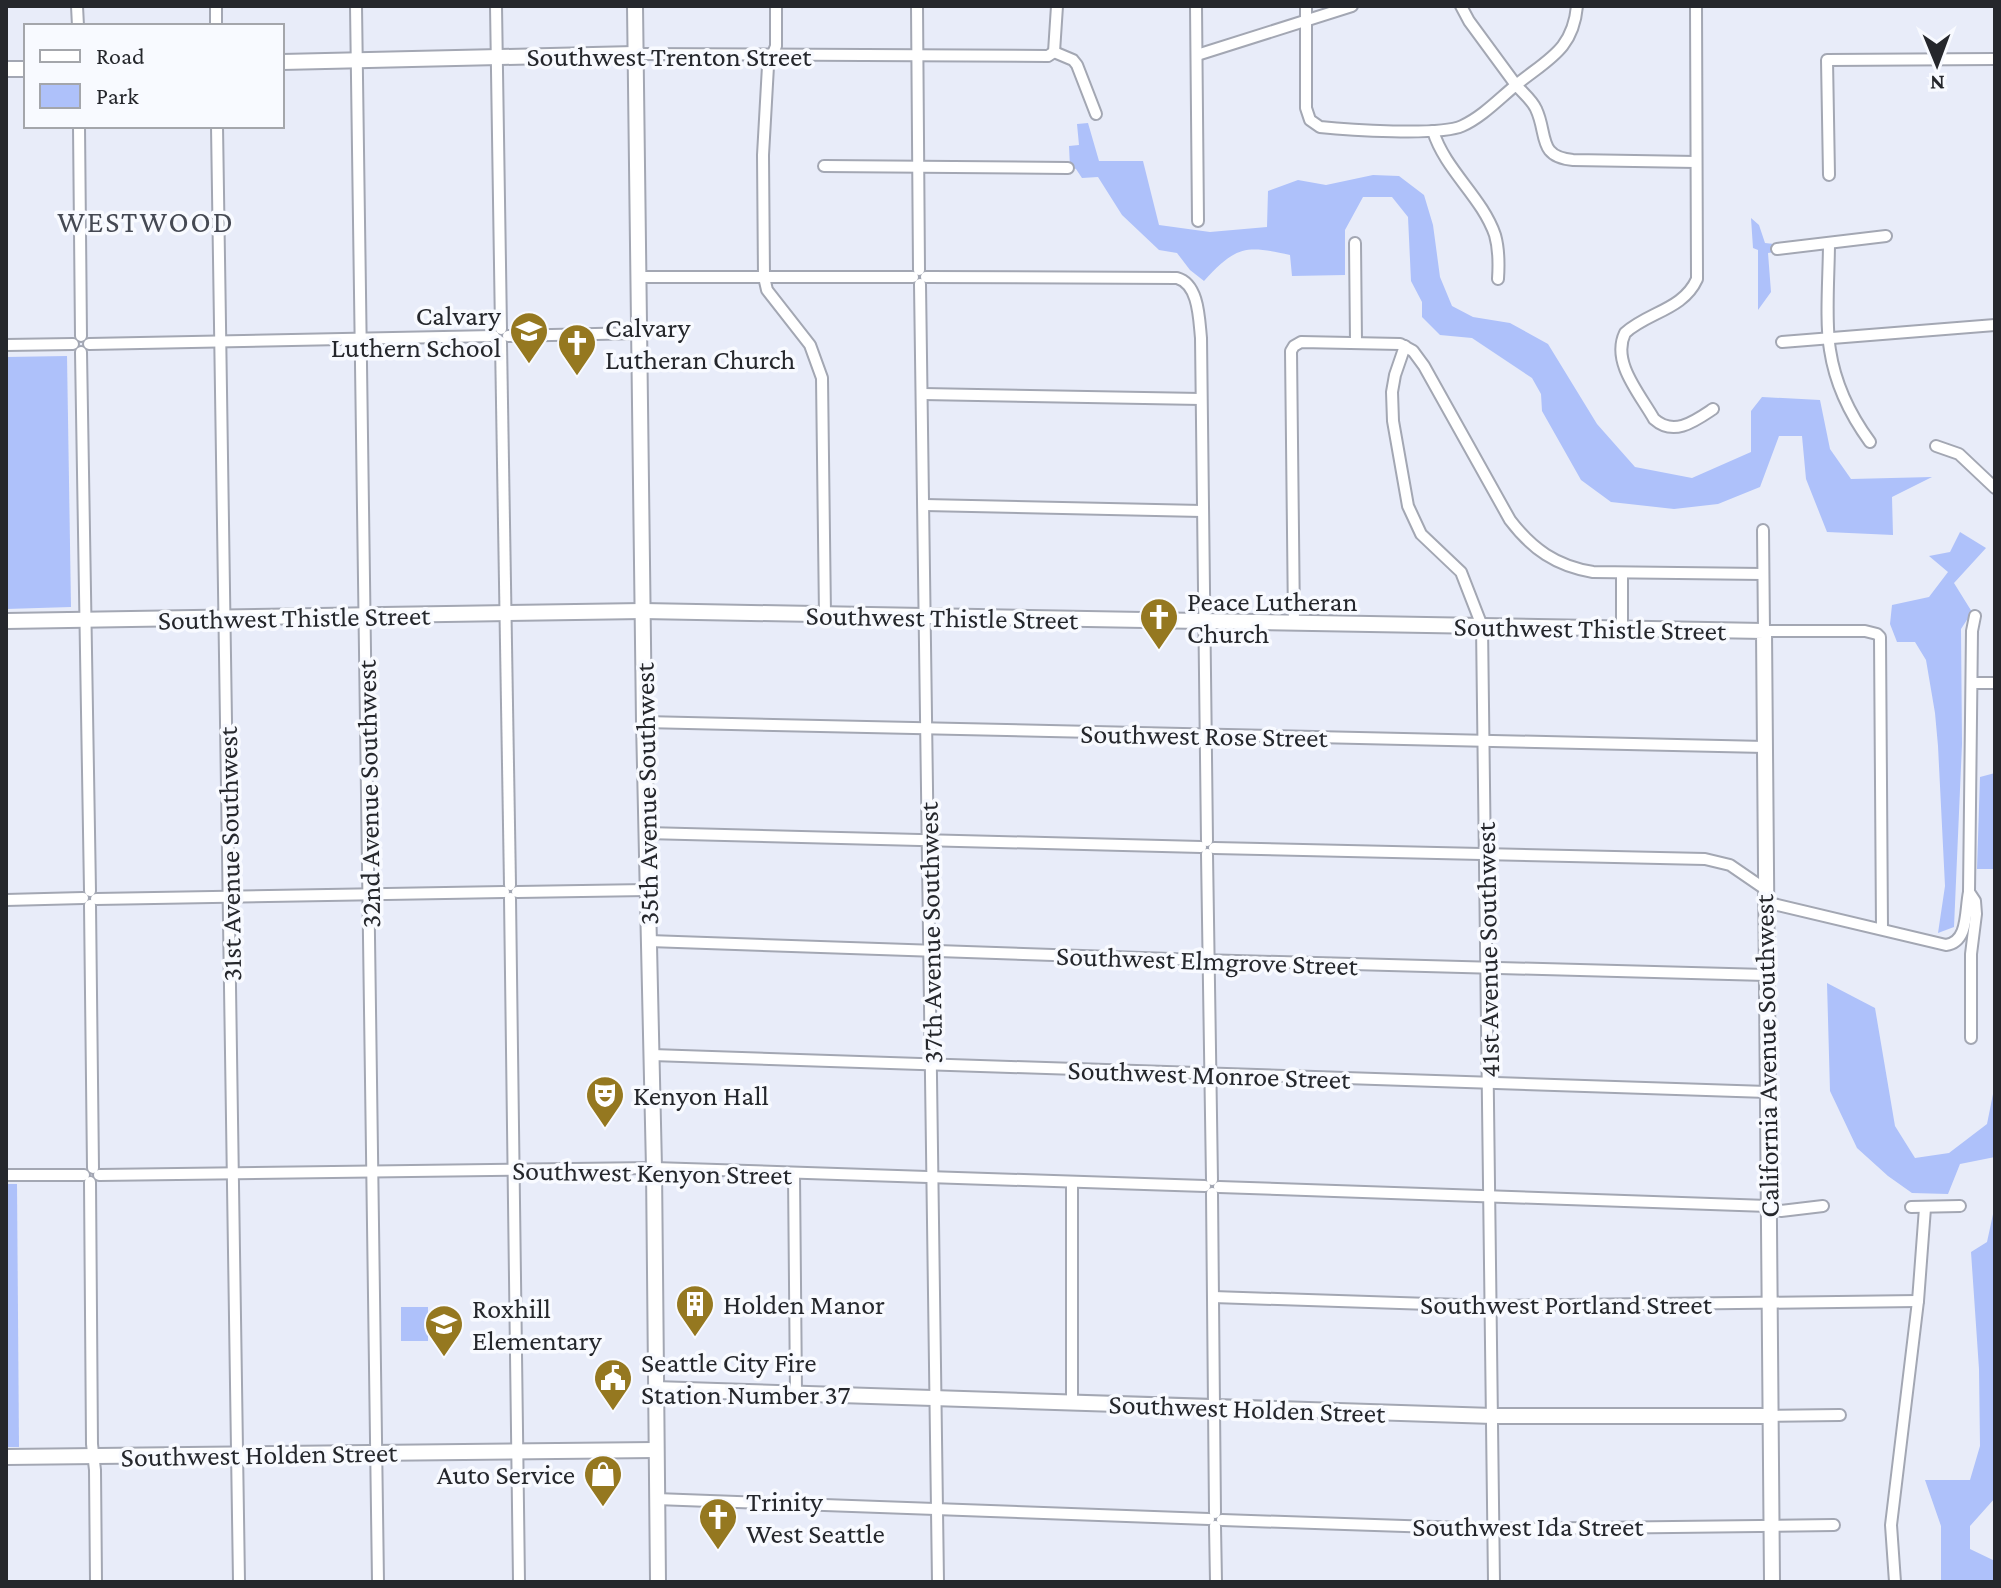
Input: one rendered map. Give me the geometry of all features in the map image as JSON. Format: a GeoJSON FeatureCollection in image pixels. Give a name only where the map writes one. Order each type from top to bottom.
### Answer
{"type":"FeatureCollection","features":[{"type":"Feature","properties":{"kind":"main road","name":"35th Avenue Southwest"},"geometry":{"type":"LineString","coordinates":[[635,6],[658,1582]]}},
{"type":"Feature","properties":{"kind":"main road","name":"Southwest Trenton Street"},"geometry":{"type":"LineString","coordinates":[[284,62],[635,54]]}},
{"type":"Feature","properties":{"kind":"main road","name":"Southwest Thistle Street"},"geometry":{"type":"LineString","coordinates":[[6,621],[643,611],[1764,631]]}},
{"type":"Feature","properties":{"kind":"main road","name":"California Avenue Southwest"},"geometry":{"type":"LineString","coordinates":[[1764,631],[1772,1582]]}},
{"type":"Feature","properties":{"kind":"main road","name":"Southwest Holden Street"},"geometry":{"type":"LineString","coordinates":[[655,1389],[1493,1416],[1769,1416]]}},
{"type":"Feature","properties":{"kind":"main road","name":"Southwest Holden Street"},"geometry":{"type":"LineString","coordinates":[[6,1457],[655,1450]]}},
{"type":"Feature","properties":{"kind":"street","name":"32nd Avenue Southwest"},"geometry":{"type":"LineString","coordinates":[[356,6],[378,1582]]}},
{"type":"Feature","properties":{"kind":"street"},"geometry":{"type":"LineString","coordinates":[[496,6],[519,1582]]}},
{"type":"Feature","properties":{"kind":"street"},"geometry":{"type":"LineString","coordinates":[[776,6],[776,46],[768,66],[763,155],[764,277],[767,290],[810,345],[822,378],[825,615]]}},
{"type":"Feature","properties":{"kind":"street","name":"37th Avenue Southwest"},"geometry":{"type":"LineString","coordinates":[[917,6],[938,1582]]}},
{"type":"Feature","properties":{"kind":"street"},"geometry":{"type":"LineString","coordinates":[[1057,6],[1054,52],[1077,65],[1096,114]]}},
{"type":"Feature","properties":{"kind":"street"},"geometry":{"type":"LineString","coordinates":[[1196,6],[1198,221]]}},
{"type":"Feature","properties":{"kind":"street"},"geometry":{"type":"LineString","coordinates":[[1306,6],[1306,108],[1310,120],[1327,128],[1433,131],[1456,128],[1470,122],[1565,45],[1575,24],[1577,6]]}},
{"type":"Feature","properties":{"kind":"street"},"geometry":{"type":"LineString","coordinates":[[1197,55],[1352,6]]}},
{"type":"Feature","properties":{"kind":"street"},"geometry":{"type":"LineString","coordinates":[[1461,6],[1516,85],[1534,105],[1547,147],[1556,157],[1696,162]]}},
{"type":"Feature","properties":{"kind":"street"},"geometry":{"type":"LineString","coordinates":[[1696,6],[1697,279],[1681,300],[1625,333],[1619,348],[1620,357],[1659,424],[1679,427],[1713,409]]}},
{"type":"Feature","properties":{"kind":"street","name":"Southwest Trenton Street"},"geometry":{"type":"LineString","coordinates":[[635,54],[1048,56],[1054,52]]}},
{"type":"Feature","properties":{"kind":"street"},"geometry":{"type":"LineString","coordinates":[[1829,175],[1827,60],[1995,59]]}},
{"type":"Feature","properties":{"kind":"street"},"geometry":{"type":"LineString","coordinates":[[79,128],[96,1582]]}},
{"type":"Feature","properties":{"kind":"street","name":"31st Avenue Southwest"},"geometry":{"type":"LineString","coordinates":[[217,128],[239,1582]]}},
{"type":"Feature","properties":{"kind":"street"},"geometry":{"type":"LineString","coordinates":[[1433,131],[1440,150],[1494,232],[1499,260],[1498,279]]}},
{"type":"Feature","properties":{"kind":"street"},"geometry":{"type":"LineString","coordinates":[[824,166],[1068,168]]}},
{"type":"Feature","properties":{"kind":"street"},"geometry":{"type":"LineString","coordinates":[[1777,249],[1886,236]]}},
{"type":"Feature","properties":{"kind":"street"},"geometry":{"type":"LineString","coordinates":[[1355,243],[1356,342]]}},
{"type":"Feature","properties":{"kind":"street"},"geometry":{"type":"LineString","coordinates":[[1829,243],[1830,350],[1844,395],[1870,442]]}},
{"type":"Feature","properties":{"kind":"street"},"geometry":{"type":"LineString","coordinates":[[639,277],[1177,278],[1187,282],[1195,300],[1199,318],[1201,399],[1216,1582]]}},
{"type":"Feature","properties":{"kind":"street"},"geometry":{"type":"LineString","coordinates":[[1782,342],[1995,325]]}},
{"type":"Feature","properties":{"kind":"street"},"geometry":{"type":"LineString","coordinates":[[6,345],[639,333]]}},
{"type":"Feature","properties":{"kind":"street"},"geometry":{"type":"LineString","coordinates":[[1294,622],[1291,351],[1301,342],[1393,343],[1413,351],[1510,520],[1522,536],[1550,559],[1593,572],[1763,574]]}},
{"type":"Feature","properties":{"kind":"street","name":"41st Avenue Southwest"},"geometry":{"type":"LineString","coordinates":[[1405,346],[1392,392],[1393,421],[1408,506],[1421,534],[1461,572],[1482,626],[1494,1582]]}},
{"type":"Feature","properties":{"kind":"street"},"geometry":{"type":"LineString","coordinates":[[923,394],[1201,399]]}},
{"type":"Feature","properties":{"kind":"street"},"geometry":{"type":"LineString","coordinates":[[1936,446],[1959,454],[1995,488]]}},
{"type":"Feature","properties":{"kind":"street"},"geometry":{"type":"LineString","coordinates":[[925,505],[1202,511]]}},
{"type":"Feature","properties":{"kind":"street","name":"California Avenue Southwest"},"geometry":{"type":"LineString","coordinates":[[1763,530],[1764,631]]}},
{"type":"Feature","properties":{"kind":"street"},"geometry":{"type":"LineString","coordinates":[[1622,573],[1622,628]]}},
{"type":"Feature","properties":{"kind":"street"},"geometry":{"type":"LineString","coordinates":[[646,833],[1705,859],[1730,865],[1765,896],[1938,944],[1953,944],[1961,937],[1969,892],[1972,631],[1975,616]]}},
{"type":"Feature","properties":{"kind":"street","name":"Southwest Thistle Street"},"geometry":{"type":"LineString","coordinates":[[1764,631],[1865,631],[1877,634],[1880,642],[1882,929]]}},
{"type":"Feature","properties":{"kind":"street"},"geometry":{"type":"LineString","coordinates":[[1972,683],[1995,683]]}},
{"type":"Feature","properties":{"kind":"street","name":"Southwest Rose Street"},"geometry":{"type":"LineString","coordinates":[[644,722],[1765,747]]}},
{"type":"Feature","properties":{"kind":"street"},"geometry":{"type":"LineString","coordinates":[[6,900],[647,890]]}},
{"type":"Feature","properties":{"kind":"street"},"geometry":{"type":"LineString","coordinates":[[1969,892],[1975,901],[1976,914],[1971,954],[1971,1038]]}},
{"type":"Feature","properties":{"kind":"street","name":"Southwest Elmgrove Street"},"geometry":{"type":"LineString","coordinates":[[649,941],[1209,961],[1766,975]]}},
{"type":"Feature","properties":{"kind":"street","name":"Southwest Monroe Street"},"geometry":{"type":"LineString","coordinates":[[652,1055],[1767,1092]]}},
{"type":"Feature","properties":{"kind":"street","name":"Southwest Kenyon Street"},"geometry":{"type":"LineString","coordinates":[[6,1175],[654,1168],[1768,1206],[1781,1211],[1823,1206]]}},
{"type":"Feature","properties":{"kind":"street"},"geometry":{"type":"LineString","coordinates":[[794,1174],[796,1393]]}},
{"type":"Feature","properties":{"kind":"street"},"geometry":{"type":"LineString","coordinates":[[1072,1182],[1072,1402]]}},
{"type":"Feature","properties":{"kind":"street"},"geometry":{"type":"LineString","coordinates":[[1911,1207],[1960,1206]]}},
{"type":"Feature","properties":{"kind":"street"},"geometry":{"type":"LineString","coordinates":[[1895,1582],[1891,1525],[1918,1301],[1925,1208]]}},
{"type":"Feature","properties":{"kind":"street","name":"Southwest Portland Street"},"geometry":{"type":"LineString","coordinates":[[1213,1297],[1491,1306],[1918,1301]]}},
{"type":"Feature","properties":{"kind":"street","name":"Southwest Holden Street"},"geometry":{"type":"LineString","coordinates":[[1769,1416],[1840,1415]]}},
{"type":"Feature","properties":{"kind":"street","name":"Southwest Ida Street"},"geometry":{"type":"LineString","coordinates":[[656,1499],[1494,1529],[1834,1525]]}},
{"type":"Feature","properties":{"kind":"green space"},"geometry":{"type":"Polygon","coordinates":[[[1088,123],[1099,161],[1143,161],[1159,225],[1210,232],[1267,227],[1268,191],[1298,180],[1326,185],[1373,175],[1399,176],[1424,195],[1433,225],[1440,277],[1452,306],[1473,317],[1510,323],[1548,344],[1597,424],[1635,467],[1692,478],[1751,452],[1751,411],[1762,397],[1820,400],[1830,449],[1851,479],[1932,477],[1892,497],[1893,535],[1827,532],[1806,479],[1802,436],[1779,436],[1760,487],[1718,504],[1674,509],[1611,502],[1581,480],[1542,411],[1541,394],[1532,378],[1472,338],[1440,335],[1422,317],[1422,302],[1411,281],[1408,217],[1392,197],[1363,197],[1345,230],[1345,275],[1292,276],[1290,255],[1251,250],[1233,255],[1204,281],[1190,270],[1177,253],[1159,250],[1122,215],[1098,177],[1082,178],[1076,169],[1070,167],[1069,146],[1079,145],[1077,124],[1088,123]]]}},
{"type":"Feature","properties":{"kind":"green space"},"geometry":{"type":"Polygon","coordinates":[[[1751,218],[1759,225],[1765,243],[1774,244],[1775,252],[1768,253],[1771,292],[1758,310],[1758,250],[1753,248],[1751,218]]]}},
{"type":"Feature","properties":{"kind":"green space"},"geometry":{"type":"Polygon","coordinates":[[[67,356],[71,607],[6,609],[6,357],[67,356]]]}},
{"type":"Feature","properties":{"kind":"green space"},"geometry":{"type":"Polygon","coordinates":[[[1960,532],[1986,548],[1954,583],[1972,612],[1961,629],[1962,744],[1954,927],[1938,933],[1945,886],[1935,713],[1926,660],[1915,642],[1897,642],[1890,624],[1892,605],[1929,597],[1948,572],[1929,556],[1950,552],[1960,532]]]}},
{"type":"Feature","properties":{"kind":"green space"},"geometry":{"type":"Polygon","coordinates":[[[1995,773],[1995,869],[1977,869],[1980,777],[1995,773]]]}},
{"type":"Feature","properties":{"kind":"green space"},"geometry":{"type":"Polygon","coordinates":[[[1827,983],[1875,1008],[1895,1126],[1915,1158],[1949,1153],[1987,1124],[1995,1084],[1995,1157],[1960,1164],[1948,1194],[1912,1193],[1857,1148],[1830,1091],[1827,983]]]}},
{"type":"Feature","properties":{"kind":"green space"},"geometry":{"type":"Polygon","coordinates":[[[6,1184],[17,1184],[19,1447],[6,1447],[6,1184]]]}},
{"type":"Feature","properties":{"kind":"green space"},"geometry":{"type":"Polygon","coordinates":[[[1995,1205],[1995,1498],[1970,1526],[1970,1549],[1995,1561],[1995,1582],[1941,1582],[1941,1526],[1925,1480],[1970,1480],[1980,1446],[1979,1369],[1971,1252],[1987,1242],[1995,1205]]]}},
{"type":"Feature","properties":{"kind":"green space"},"geometry":{"type":"Polygon","coordinates":[[[401,1307],[428,1307],[428,1341],[401,1341],[401,1307]]]}},
{"type":"Feature","properties":{"kind":"place","name":"Calvary Luthern School"},"geometry":{"type":"Point","coordinates":[529,365]}},
{"type":"Feature","properties":{"kind":"place","name":"Calvary Lutheran Church"},"geometry":{"type":"Point","coordinates":[577,377]}},
{"type":"Feature","properties":{"kind":"place","name":"Peace Lutheran Church"},"geometry":{"type":"Point","coordinates":[1159,651]}},
{"type":"Feature","properties":{"kind":"place","name":"Kenyon Hall"},"geometry":{"type":"Point","coordinates":[605,1129]}},
{"type":"Feature","properties":{"kind":"place","name":"Holden Manor"},"geometry":{"type":"Point","coordinates":[695,1338]}},
{"type":"Feature","properties":{"kind":"place","name":"Roxhill Elementary"},"geometry":{"type":"Point","coordinates":[444,1358]}},
{"type":"Feature","properties":{"kind":"place","name":"Seattle City Fire Station Number 37"},"geometry":{"type":"Point","coordinates":[613,1412]}},
{"type":"Feature","properties":{"kind":"place","name":"Auto Service"},"geometry":{"type":"Point","coordinates":[603,1508]}},
{"type":"Feature","properties":{"kind":"place","name":"Trinity West Seattle"},"geometry":{"type":"Point","coordinates":[718,1551]}},
{"type":"Feature","properties":{"kind":"district","name":"WESTWOOD"},"geometry":{"type":"Point","coordinates":[146,222]}}]}
